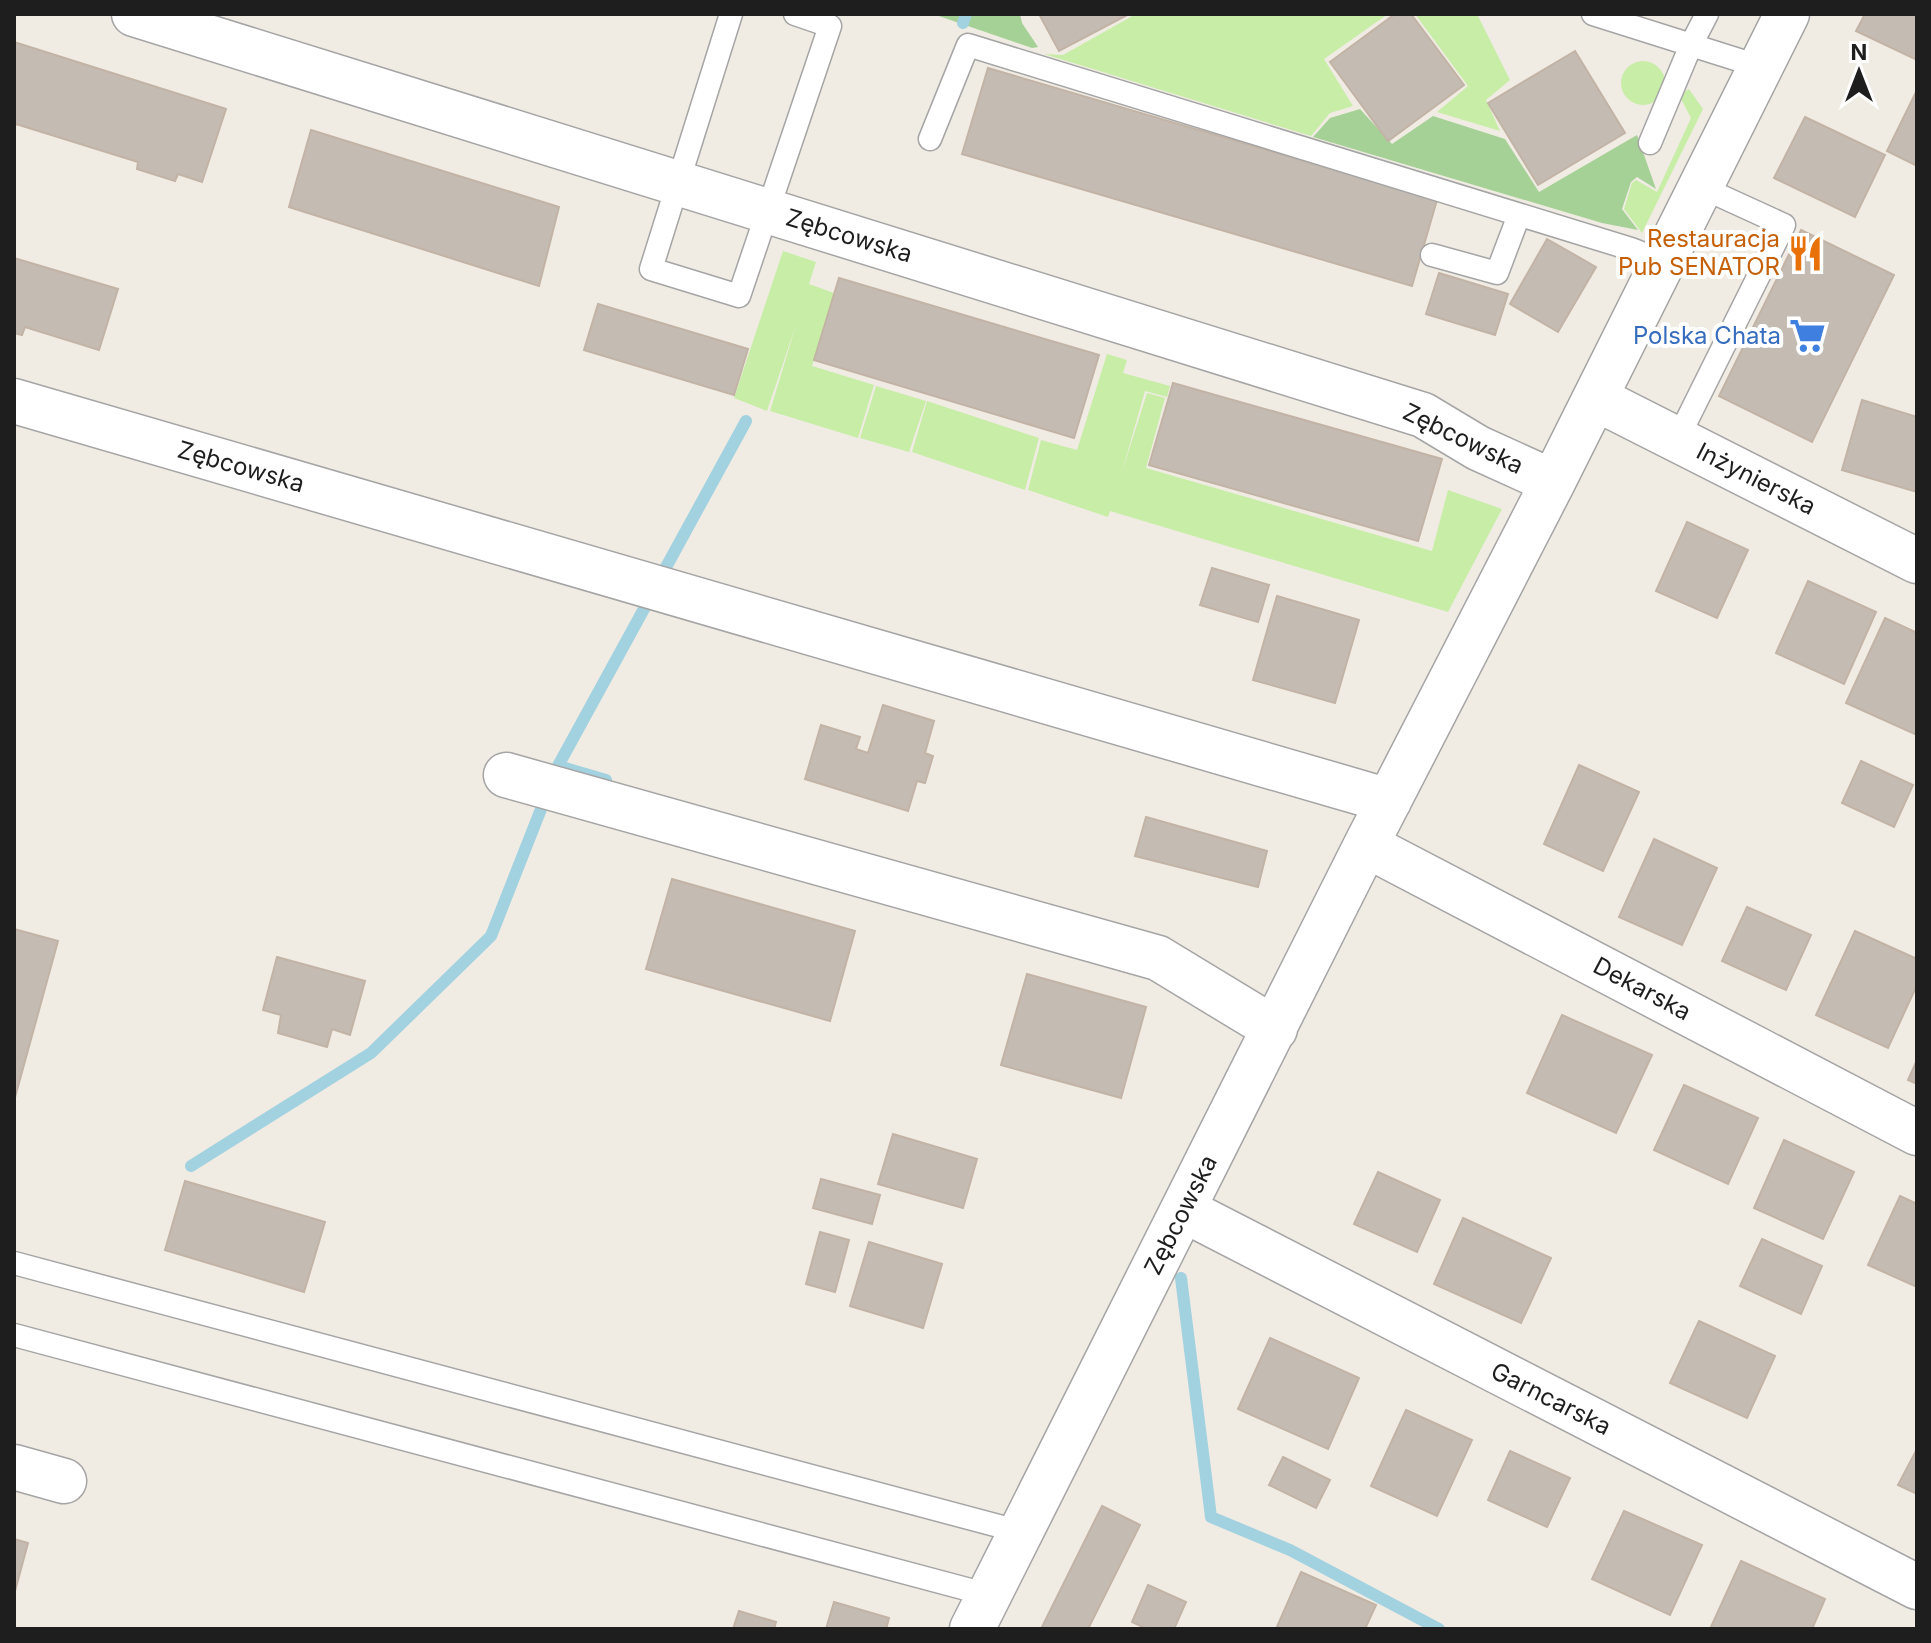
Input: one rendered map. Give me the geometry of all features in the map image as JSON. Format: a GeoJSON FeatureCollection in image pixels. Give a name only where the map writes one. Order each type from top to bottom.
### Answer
{"type":"FeatureCollection","features":[{"type":"Feature","properties":{"kind":"street","name":"Zębcowska"},"geometry":{"type":"LineString","coordinates":[[134,14],[1423,415],[1478,448],[1553,482]]}},
{"type":"Feature","properties":{"kind":"street","name":"Zębcowska"},"geometry":{"type":"LineString","coordinates":[[980,1612],[1787,14]]}},
{"type":"Feature","properties":{"kind":"street","name":"Inżynierska"},"geometry":{"type":"LineString","coordinates":[[1595,398],[1917,561]]}},
{"type":"Feature","properties":{"kind":"street","name":"Zębcowska"},"geometry":{"type":"LineString","coordinates":[[14,401],[1389,801]]}},
{"type":"Feature","properties":{"kind":"street"},"geometry":{"type":"LineString","coordinates":[[506,775],[1158,958],[1275,1029]]}},
{"type":"Feature","properties":{"kind":"street","name":"Dekarska"},"geometry":{"type":"LineString","coordinates":[[1366,845],[1917,1133]]}},
{"type":"Feature","properties":{"kind":"street","name":"Garncarska"},"geometry":{"type":"LineString","coordinates":[[1184,1210],[1917,1587]]}},
{"type":"Feature","properties":{"kind":"street"},"geometry":{"type":"LineString","coordinates":[[14,1467],[64,1481]]}},
{"type":"Feature","properties":{"kind":"lane"},"geometry":{"type":"LineString","coordinates":[[731,14],[651,269],[739,296],[830,26],[795,14]]}},
{"type":"Feature","properties":{"kind":"lane"},"geometry":{"type":"LineString","coordinates":[[1593,14],[1761,67]]}},
{"type":"Feature","properties":{"kind":"lane"},"geometry":{"type":"LineString","coordinates":[[1650,143],[1707,14]]}},
{"type":"Feature","properties":{"kind":"lane"},"geometry":{"type":"LineString","coordinates":[[930,139],[968,45],[1664,262]]}},
{"type":"Feature","properties":{"kind":"lane"},"geometry":{"type":"LineString","coordinates":[[1677,440],[1784,225],[1701,187]]}},
{"type":"Feature","properties":{"kind":"lane"},"geometry":{"type":"LineString","coordinates":[[1432,255],[1497,273],[1519,215]]}},
{"type":"Feature","properties":{"kind":"lane"},"geometry":{"type":"LineString","coordinates":[[14,1263],[1021,1532]]}},
{"type":"Feature","properties":{"kind":"lane"},"geometry":{"type":"LineString","coordinates":[[14,1335],[980,1612]]}},
{"type":"Feature","properties":{"kind":"green space"},"geometry":{"type":"Polygon","coordinates":[[[933,14],[1020,14],[1022,23],[1038,47],[1032,48],[933,14]]]}},
{"type":"Feature","properties":{"kind":"green space"},"geometry":{"type":"Polygon","coordinates":[[[1136,14],[1388,14],[1324,59],[1353,106],[1330,113],[1311,136],[1044,54],[1063,55],[1136,14]]]}},
{"type":"Feature","properties":{"kind":"green space"},"geometry":{"type":"Polygon","coordinates":[[[1415,14],[1477,14],[1510,80],[1486,100],[1500,131],[1437,112],[1468,86],[1415,14]]]}},
{"type":"Feature","properties":{"kind":"green space"},"geometry":{"type":"Polygon","coordinates":[[[1643,61],[1659,67],[1665,83],[1659,99],[1643,105],[1627,99],[1621,83],[1627,67],[1643,61]]]}},
{"type":"Feature","properties":{"kind":"green space"},"geometry":{"type":"Polygon","coordinates":[[[1689,89],[1703,109],[1642,233],[1624,209],[1632,183],[1636,180],[1657,192],[1691,118],[1679,95],[1689,89]]]}},
{"type":"Feature","properties":{"kind":"green space"},"geometry":{"type":"Polygon","coordinates":[[[1360,109],[1392,144],[1433,116],[1505,139],[1539,192],[1637,135],[1656,189],[1637,177],[1631,182],[1622,209],[1638,230],[1602,223],[1313,137],[1330,118],[1360,109]]]}},
{"type":"Feature","properties":{"kind":"green space"},"geometry":{"type":"Polygon","coordinates":[[[783,251],[816,262],[809,284],[834,293],[812,366],[874,385],[858,438],[770,411],[796,325],[767,411],[734,398],[783,251]]]}},
{"type":"Feature","properties":{"kind":"green space"},"geometry":{"type":"Polygon","coordinates":[[[1107,354],[1127,360],[1123,373],[1170,386],[1167,397],[1145,391],[1121,475],[1147,393],[1165,398],[1146,468],[1432,551],[1448,490],[1502,509],[1448,612],[1110,511],[1108,517],[1028,490],[1041,440],[1077,450],[1107,354]]]}},
{"type":"Feature","properties":{"kind":"green space"},"geometry":{"type":"Polygon","coordinates":[[[876,386],[926,401],[909,452],[860,438],[876,386]]]}},
{"type":"Feature","properties":{"kind":"green space"},"geometry":{"type":"Polygon","coordinates":[[[927,401],[1039,438],[1025,490],[912,452],[927,401]]]}},
{"type":"Feature","properties":{"kind":"building"},"geometry":{"type":"Polygon","coordinates":[[[1039,14],[1129,14],[1059,51],[1039,14]]]}},
{"type":"Feature","properties":{"kind":"building"},"geometry":{"type":"Polygon","coordinates":[[[1395,14],[1411,14],[1464,85],[1388,141],[1330,62],[1395,14]]]}},
{"type":"Feature","properties":{"kind":"building"},"geometry":{"type":"Polygon","coordinates":[[[1865,14],[1917,14],[1917,60],[1856,31],[1865,14]]]}},
{"type":"Feature","properties":{"kind":"building"},"geometry":{"type":"Polygon","coordinates":[[[14,42],[226,109],[202,182],[178,174],[175,181],[137,169],[138,162],[16,124],[14,128],[14,42]]]}},
{"type":"Feature","properties":{"kind":"building"},"geometry":{"type":"Polygon","coordinates":[[[1575,51],[1625,133],[1538,185],[1488,103],[1575,51]]]}},
{"type":"Feature","properties":{"kind":"building"},"geometry":{"type":"Polygon","coordinates":[[[988,68],[1437,200],[1412,286],[962,154],[988,68]]]}},
{"type":"Feature","properties":{"kind":"building"},"geometry":{"type":"Polygon","coordinates":[[[1917,90],[1917,166],[1887,151],[1917,90]]]}},
{"type":"Feature","properties":{"kind":"building"},"geometry":{"type":"Polygon","coordinates":[[[1805,117],[1885,155],[1855,217],[1774,178],[1805,117]]]}},
{"type":"Feature","properties":{"kind":"building"},"geometry":{"type":"Polygon","coordinates":[[[311,130],[559,207],[539,286],[289,207],[311,130]]]}},
{"type":"Feature","properties":{"kind":"building","name":"Polska Chata"},"geometry":{"type":"Polygon","coordinates":[[[1801,230],[1894,275],[1812,442],[1719,396],[1801,230]]]}},
{"type":"Feature","properties":{"kind":"building"},"geometry":{"type":"Polygon","coordinates":[[[1547,239],[1596,267],[1558,332],[1510,304],[1547,239]]]}},
{"type":"Feature","properties":{"kind":"building"},"geometry":{"type":"Polygon","coordinates":[[[14,258],[118,289],[99,350],[25,327],[22,335],[14,333],[14,258]]]}},
{"type":"Feature","properties":{"kind":"building"},"geometry":{"type":"Polygon","coordinates":[[[1439,273],[1508,294],[1495,335],[1426,314],[1439,273]]]}},
{"type":"Feature","properties":{"kind":"building"},"geometry":{"type":"Polygon","coordinates":[[[839,278],[1099,355],[1074,438],[814,360],[839,278]]]}},
{"type":"Feature","properties":{"kind":"building"},"geometry":{"type":"Polygon","coordinates":[[[598,304],[748,349],[734,395],[584,350],[598,304]]]}},
{"type":"Feature","properties":{"kind":"building"},"geometry":{"type":"Polygon","coordinates":[[[1173,383],[1442,459],[1418,541],[1149,465],[1173,383]]]}},
{"type":"Feature","properties":{"kind":"building"},"geometry":{"type":"Polygon","coordinates":[[[1862,400],[1917,417],[1917,492],[1842,470],[1862,400]]]}},
{"type":"Feature","properties":{"kind":"building"},"geometry":{"type":"Polygon","coordinates":[[[1687,522],[1748,550],[1717,618],[1656,591],[1687,522]]]}},
{"type":"Feature","properties":{"kind":"building"},"geometry":{"type":"Polygon","coordinates":[[[1212,568],[1269,585],[1258,622],[1200,605],[1212,568]]]}},
{"type":"Feature","properties":{"kind":"building"},"geometry":{"type":"Polygon","coordinates":[[[1808,581],[1876,612],[1844,684],[1776,653],[1808,581]]]}},
{"type":"Feature","properties":{"kind":"building"},"geometry":{"type":"Polygon","coordinates":[[[1277,596],[1359,620],[1335,703],[1253,680],[1277,596]]]}},
{"type":"Feature","properties":{"kind":"building"},"geometry":{"type":"Polygon","coordinates":[[[1885,618],[1917,633],[1917,735],[1846,703],[1885,618]]]}},
{"type":"Feature","properties":{"kind":"building"},"geometry":{"type":"Polygon","coordinates":[[[883,705],[934,721],[925,753],[933,756],[925,783],[917,781],[908,811],[805,779],[821,725],[860,737],[856,749],[868,753],[883,705]]]}},
{"type":"Feature","properties":{"kind":"building"},"geometry":{"type":"Polygon","coordinates":[[[1861,761],[1913,785],[1894,827],[1842,803],[1861,761]]]}},
{"type":"Feature","properties":{"kind":"building"},"geometry":{"type":"Polygon","coordinates":[[[1579,765],[1639,792],[1603,871],[1544,844],[1579,765]]]}},
{"type":"Feature","properties":{"kind":"building"},"geometry":{"type":"Polygon","coordinates":[[[1146,817],[1267,851],[1258,887],[1135,856],[1146,817]]]}},
{"type":"Feature","properties":{"kind":"building"},"geometry":{"type":"Polygon","coordinates":[[[1654,839],[1717,868],[1682,945],[1619,917],[1654,839]]]}},
{"type":"Feature","properties":{"kind":"building"},"geometry":{"type":"Polygon","coordinates":[[[672,879],[855,931],[830,1021],[646,969],[672,879]]]}},
{"type":"Feature","properties":{"kind":"building"},"geometry":{"type":"Polygon","coordinates":[[[1747,907],[1811,935],[1786,990],[1722,961],[1747,907]]]}},
{"type":"Feature","properties":{"kind":"building"},"geometry":{"type":"Polygon","coordinates":[[[14,929],[58,941],[14,1101],[14,929]]]}},
{"type":"Feature","properties":{"kind":"building"},"geometry":{"type":"Polygon","coordinates":[[[1855,931],[1917,959],[1917,985],[1888,1048],[1816,1015],[1855,931]]]}},
{"type":"Feature","properties":{"kind":"building"},"geometry":{"type":"Polygon","coordinates":[[[277,957],[365,981],[350,1035],[332,1029],[327,1047],[278,1033],[281,1015],[263,1010],[277,957]]]}},
{"type":"Feature","properties":{"kind":"building"},"geometry":{"type":"Polygon","coordinates":[[[1027,974],[1146,1007],[1121,1098],[1001,1065],[1027,974]]]}},
{"type":"Feature","properties":{"kind":"building"},"geometry":{"type":"Polygon","coordinates":[[[1562,1015],[1652,1055],[1616,1133],[1527,1093],[1562,1015]]]}},
{"type":"Feature","properties":{"kind":"building"},"geometry":{"type":"Polygon","coordinates":[[[1917,1060],[1917,1084],[1908,1080],[1917,1060]]]}},
{"type":"Feature","properties":{"kind":"building"},"geometry":{"type":"Polygon","coordinates":[[[1684,1085],[1758,1118],[1728,1184],[1654,1150],[1684,1085]]]}},
{"type":"Feature","properties":{"kind":"building"},"geometry":{"type":"Polygon","coordinates":[[[893,1134],[977,1159],[963,1208],[878,1184],[893,1134]]]}},
{"type":"Feature","properties":{"kind":"building"},"geometry":{"type":"Polygon","coordinates":[[[1784,1140],[1854,1172],[1823,1239],[1754,1208],[1784,1140]]]}},
{"type":"Feature","properties":{"kind":"building"},"geometry":{"type":"Polygon","coordinates":[[[1378,1172],[1440,1200],[1417,1252],[1354,1224],[1378,1172]]]}},
{"type":"Feature","properties":{"kind":"building"},"geometry":{"type":"Polygon","coordinates":[[[821,1179],[880,1195],[872,1224],[813,1208],[821,1179]]]}},
{"type":"Feature","properties":{"kind":"building"},"geometry":{"type":"Polygon","coordinates":[[[185,1181],[325,1222],[304,1292],[165,1250],[185,1181]]]}},
{"type":"Feature","properties":{"kind":"building"},"geometry":{"type":"Polygon","coordinates":[[[1900,1196],[1917,1204],[1917,1287],[1868,1265],[1900,1196]]]}},
{"type":"Feature","properties":{"kind":"building"},"geometry":{"type":"Polygon","coordinates":[[[1463,1218],[1551,1258],[1521,1323],[1434,1284],[1463,1218]]]}},
{"type":"Feature","properties":{"kind":"building"},"geometry":{"type":"Polygon","coordinates":[[[820,1232],[849,1240],[835,1292],[806,1284],[820,1232]]]}},
{"type":"Feature","properties":{"kind":"building"},"geometry":{"type":"Polygon","coordinates":[[[1762,1239],[1822,1266],[1801,1314],[1740,1286],[1762,1239]]]}},
{"type":"Feature","properties":{"kind":"building"},"geometry":{"type":"Polygon","coordinates":[[[869,1242],[942,1264],[923,1328],[850,1306],[869,1242]]]}},
{"type":"Feature","properties":{"kind":"building"},"geometry":{"type":"Polygon","coordinates":[[[1699,1321],[1775,1356],[1747,1418],[1670,1383],[1699,1321]]]}},
{"type":"Feature","properties":{"kind":"building"},"geometry":{"type":"Polygon","coordinates":[[[1270,1338],[1359,1378],[1328,1449],[1238,1409],[1270,1338]]]}},
{"type":"Feature","properties":{"kind":"building"},"geometry":{"type":"Polygon","coordinates":[[[1406,1410],[1472,1440],[1437,1516],[1371,1486],[1406,1410]]]}},
{"type":"Feature","properties":{"kind":"building"},"geometry":{"type":"Polygon","coordinates":[[[1917,1449],[1917,1494],[1898,1485],[1917,1449]]]}},
{"type":"Feature","properties":{"kind":"building"},"geometry":{"type":"Polygon","coordinates":[[[1510,1451],[1570,1478],[1547,1527],[1488,1500],[1510,1451]]]}},
{"type":"Feature","properties":{"kind":"building"},"geometry":{"type":"Polygon","coordinates":[[[1283,1457],[1330,1480],[1316,1508],[1269,1485],[1283,1457]]]}},
{"type":"Feature","properties":{"kind":"building"},"geometry":{"type":"Polygon","coordinates":[[[1102,1506],[1140,1525],[1088,1629],[1041,1629],[1102,1506]]]}},
{"type":"Feature","properties":{"kind":"building"},"geometry":{"type":"Polygon","coordinates":[[[1624,1511],[1702,1545],[1670,1615],[1592,1579],[1624,1511]]]}},
{"type":"Feature","properties":{"kind":"building"},"geometry":{"type":"Polygon","coordinates":[[[14,1539],[28,1543],[14,1595],[14,1539]]]}},
{"type":"Feature","properties":{"kind":"building"},"geometry":{"type":"Polygon","coordinates":[[[1741,1561],[1825,1599],[1812,1629],[1710,1629],[1741,1561]]]}},
{"type":"Feature","properties":{"kind":"building"},"geometry":{"type":"Polygon","coordinates":[[[1301,1572],[1376,1605],[1365,1629],[1276,1629],[1301,1572]]]}},
{"type":"Feature","properties":{"kind":"building"},"geometry":{"type":"Polygon","coordinates":[[[1148,1585],[1186,1602],[1174,1629],[1147,1629],[1132,1622],[1148,1585]]]}},
{"type":"Feature","properties":{"kind":"building"},"geometry":{"type":"Polygon","coordinates":[[[834,1602],[889,1618],[886,1629],[826,1629],[834,1602]]]}},
{"type":"Feature","properties":{"kind":"building"},"geometry":{"type":"Polygon","coordinates":[[[739,1611],[776,1622],[774,1629],[733,1629],[739,1611]]]}},
{"type":"Feature","properties":{"kind":"waterway"},"geometry":{"type":"LineString","coordinates":[[963,23],[966,14]]}},
{"type":"Feature","properties":{"kind":"waterway"},"geometry":{"type":"LineString","coordinates":[[659,580],[746,421]]}},
{"type":"Feature","properties":{"kind":"waterway"},"geometry":{"type":"LineString","coordinates":[[558,766],[651,596]]}},
{"type":"Feature","properties":{"kind":"waterway"},"geometry":{"type":"LineString","coordinates":[[191,1166],[371,1053],[491,936],[558,766],[606,780]]}},
{"type":"Feature","properties":{"kind":"waterway"},"geometry":{"type":"LineString","coordinates":[[1181,1278],[1211,1517],[1290,1550],[1439,1629]]}},
{"type":"Feature","properties":{"kind":"place","name":"Restauracja Pub SENATOR"},"geometry":{"type":"Point","coordinates":[1806,253]}},
{"type":"Feature","properties":{"kind":"place","name":"Polska Chata"},"geometry":{"type":"Point","coordinates":[1807,336]}}]}
